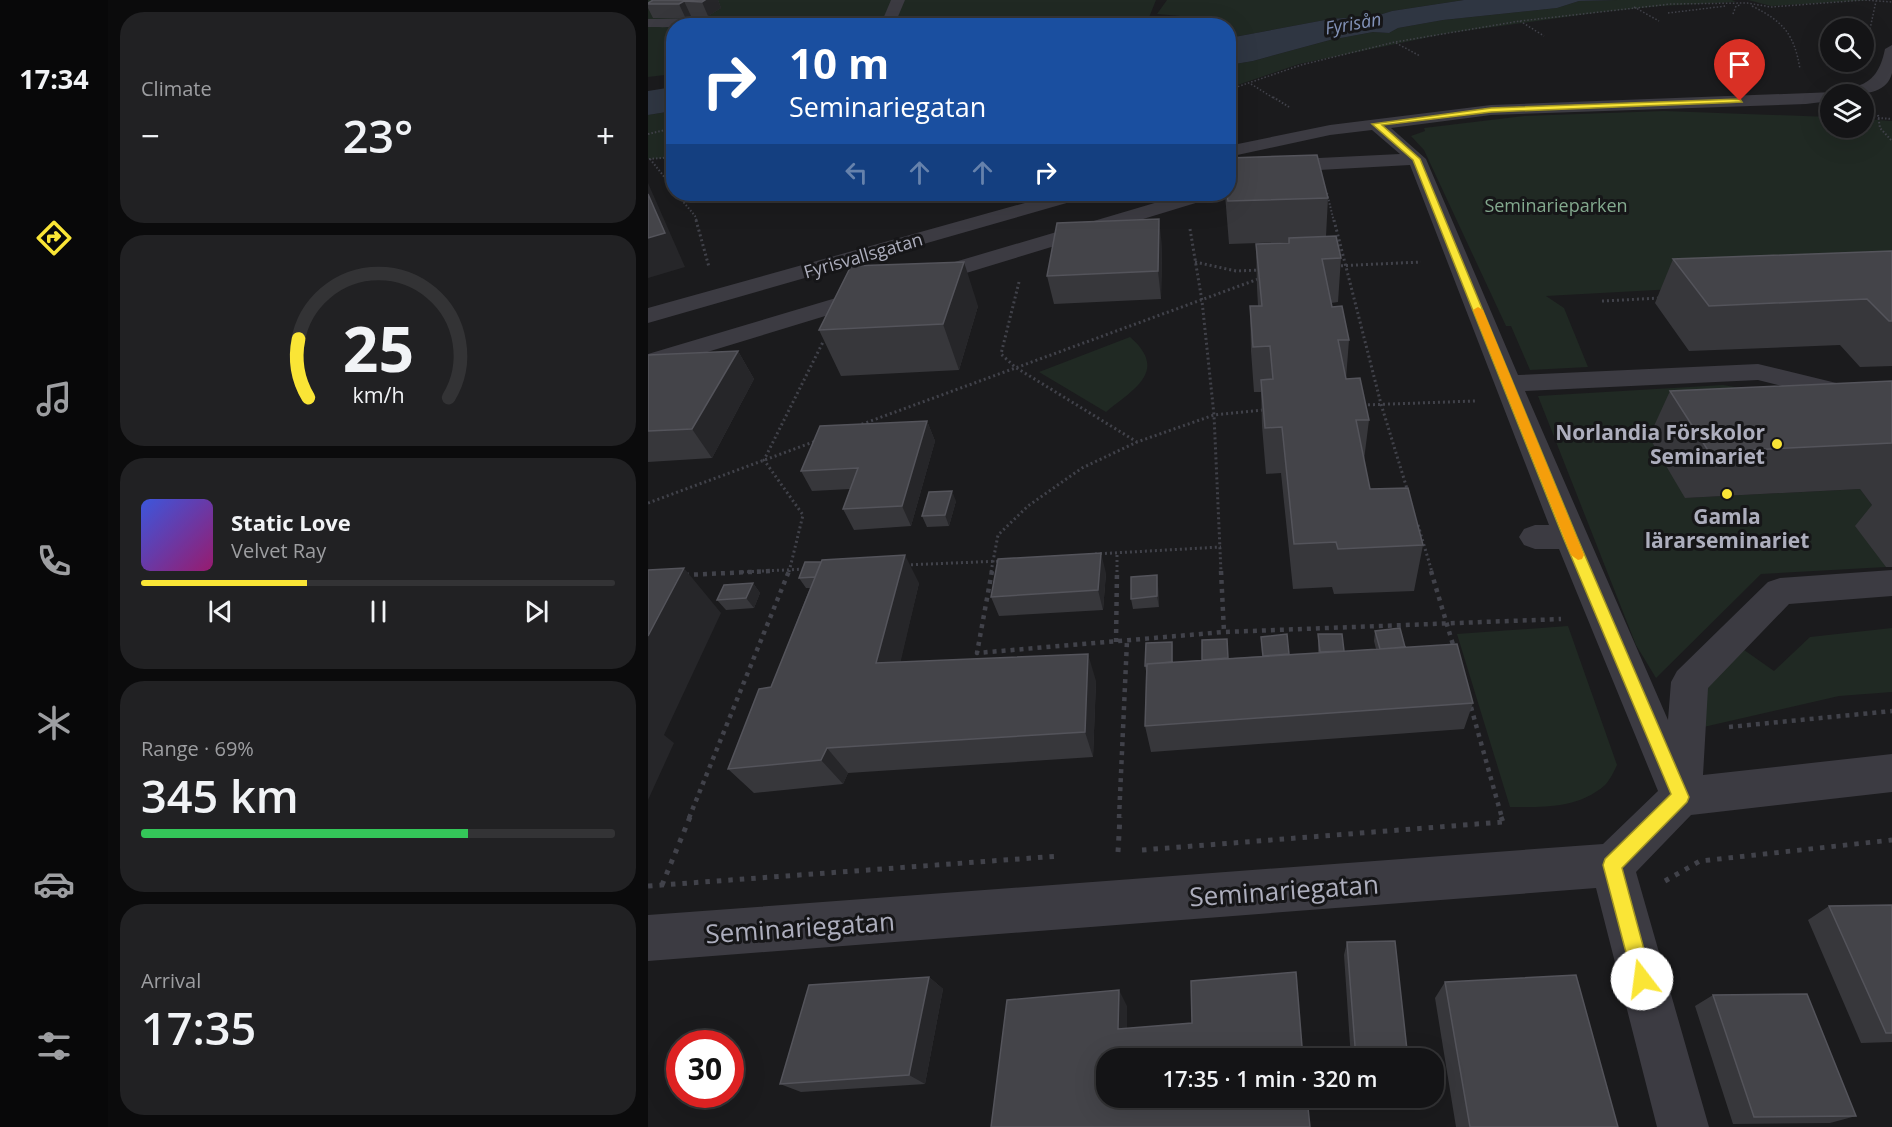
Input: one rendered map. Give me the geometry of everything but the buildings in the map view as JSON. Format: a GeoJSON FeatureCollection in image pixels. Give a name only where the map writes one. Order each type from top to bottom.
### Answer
{"type":"FeatureCollection","features":[{"type":"Feature","properties":{"kind":"street"},"geometry":{"type":"LineString","coordinates":[[890,18],[898,0]]}},
{"type":"Feature","properties":{"kind":"street"},"geometry":{"type":"LineString","coordinates":[[648,23],[666,24]]}},
{"type":"Feature","properties":{"kind":"street"},"geometry":{"type":"LineString","coordinates":[[1885,83],[1890,68],[1892,49]]}},
{"type":"Feature","properties":{"kind":"street"},"geometry":{"type":"LineString","coordinates":[[1236,150],[1319,132],[1491,110],[1820,97]]}},
{"type":"Feature","properties":{"kind":"street"},"geometry":{"type":"LineString","coordinates":[[1376,124],[1417,159],[1417,190],[1434,230],[1458,260],[1461,296],[1486,357],[1511,392],[1519,444],[1570,537],[1681,797]]}},
{"type":"Feature","properties":{"kind":"street"},"geometry":{"type":"LineString","coordinates":[[1236,185],[1319,164],[1417,159]]}},
{"type":"Feature","properties":{"kind":"street","name":"Fyrisvallsgatan"},"geometry":{"type":"LineString","coordinates":[[648,316],[1052,201]]}},
{"type":"Feature","properties":{"kind":"street"},"geometry":{"type":"LineString","coordinates":[[648,362],[1181,201]]}},
{"type":"Feature","properties":{"kind":"street"},"geometry":{"type":"LineString","coordinates":[[1511,392],[1758,372],[1857,396]]}},
{"type":"Feature","properties":{"kind":"street"},"geometry":{"type":"LineString","coordinates":[[1535,537],[1570,537]]}},
{"type":"Feature","properties":{"kind":"street"},"geometry":{"type":"LineString","coordinates":[[1683,1127],[1616,880],[1681,797],[1690,682],[1780,591],[1892,583]]}},
{"type":"Feature","properties":{"kind":"street"},"geometry":{"type":"LineString","coordinates":[[1681,797],[1892,773]]}},
{"type":"Feature","properties":{"kind":"street","name":"Seminariegatan"},"geometry":{"type":"LineString","coordinates":[[648,938],[1616,880]]}},
{"type":"Feature","properties":{"kind":"path"},"geometry":{"type":"LineString","coordinates":[[1741,0],[1775,16],[1787,29],[1797,47],[1800,75],[1821,84]]}},
{"type":"Feature","properties":{"kind":"path"},"geometry":{"type":"LineString","coordinates":[[1236,87],[1301,65],[1395,42],[1520,21],[1671,4],[1747,3],[1771,7],[1864,0],[1892,2]]}},
{"type":"Feature","properties":{"kind":"path"},"geometry":{"type":"LineString","coordinates":[[1668,12],[1747,3]]}},
{"type":"Feature","properties":{"kind":"path"},"geometry":{"type":"LineString","coordinates":[[1733,14],[1736,6],[1747,3]]}},
{"type":"Feature","properties":{"kind":"path"},"geometry":{"type":"LineString","coordinates":[[1634,7],[1659,21]]}},
{"type":"Feature","properties":{"kind":"path"},"geometry":{"type":"LineString","coordinates":[[1520,21],[1544,36]]}},
{"type":"Feature","properties":{"kind":"path"},"geometry":{"type":"LineString","coordinates":[[1395,42],[1420,56]]}},
{"type":"Feature","properties":{"kind":"path"},"geometry":{"type":"LineString","coordinates":[[1874,110],[1880,118],[1880,128],[1892,141]]}},
{"type":"Feature","properties":{"kind":"path"},"geometry":{"type":"LineString","coordinates":[[648,128],[655,132]]}},
{"type":"Feature","properties":{"kind":"path"},"geometry":{"type":"LineString","coordinates":[[648,134],[666,130]]}},
{"type":"Feature","properties":{"kind":"path"},"geometry":{"type":"LineString","coordinates":[[649,159],[666,158]]}},
{"type":"Feature","properties":{"kind":"path"},"geometry":{"type":"LineString","coordinates":[[649,159],[666,179]]}},
{"type":"Feature","properties":{"kind":"path"},"geometry":{"type":"LineString","coordinates":[[1319,164],[1381,404],[1411,503]]}},
{"type":"Feature","properties":{"kind":"path"},"geometry":{"type":"LineString","coordinates":[[683,201],[695,216],[717,296]]}},
{"type":"Feature","properties":{"kind":"path"},"geometry":{"type":"LineString","coordinates":[[1029,246],[1001,354],[1015,367],[1137,442]]}},
{"type":"Feature","properties":{"kind":"path"},"geometry":{"type":"LineString","coordinates":[[1326,267],[1458,260]]}},
{"type":"Feature","properties":{"kind":"path"},"geometry":{"type":"LineString","coordinates":[[1224,632],[1214,415],[1202,301],[1195,262],[1236,271],[1260,270]]}},
{"type":"Feature","properties":{"kind":"path"},"geometry":{"type":"LineString","coordinates":[[852,428],[1263,278]]}},
{"type":"Feature","properties":{"kind":"path"},"geometry":{"type":"LineString","coordinates":[[1602,301],[1672,297]]}},
{"type":"Feature","properties":{"kind":"path"},"geometry":{"type":"LineString","coordinates":[[764,460],[843,303]]}},
{"type":"Feature","properties":{"kind":"path"},"geometry":{"type":"LineString","coordinates":[[1360,405],[1511,392]]}},
{"type":"Feature","properties":{"kind":"path"},"geometry":{"type":"LineString","coordinates":[[1271,409],[1214,415],[1137,442],[1082,468],[1028,506],[998,535],[977,653],[1224,632],[1604,618]]}},
{"type":"Feature","properties":{"kind":"path"},"geometry":{"type":"LineString","coordinates":[[648,503],[819,440]]}},
{"type":"Feature","properties":{"kind":"path"},"geometry":{"type":"LineString","coordinates":[[662,885],[790,570],[803,515],[764,460]]}},
{"type":"Feature","properties":{"kind":"path"},"geometry":{"type":"LineString","coordinates":[[1418,525],[1457,657]]}},
{"type":"Feature","properties":{"kind":"path"},"geometry":{"type":"LineString","coordinates":[[1083,555],[1221,547]]}},
{"type":"Feature","properties":{"kind":"path"},"geometry":{"type":"LineString","coordinates":[[1116,642],[1117,552]]}},
{"type":"Feature","properties":{"kind":"path"},"geometry":{"type":"LineString","coordinates":[[897,565],[1003,561]]}},
{"type":"Feature","properties":{"kind":"path"},"geometry":{"type":"LineString","coordinates":[[684,575],[814,568]]}},
{"type":"Feature","properties":{"kind":"path"},"geometry":{"type":"LineString","coordinates":[[1118,852],[1127,641]]}},
{"type":"Feature","properties":{"kind":"path"},"geometry":{"type":"LineString","coordinates":[[1469,700],[1503,822]]}},
{"type":"Feature","properties":{"kind":"path"},"geometry":{"type":"LineString","coordinates":[[1686,731],[1892,711]]}},
{"type":"Feature","properties":{"kind":"path"},"geometry":{"type":"LineString","coordinates":[[1616,880],[1648,891],[1700,861],[1892,840]]}},
{"type":"Feature","properties":{"kind":"green space"},"geometry":{"type":"Polygon","coordinates":[[[648,0],[1156,0],[1149,18],[666,18],[666,75],[648,77],[648,0]]]}},
{"type":"Feature","properties":{"kind":"green space"},"geometry":{"type":"Polygon","coordinates":[[[1167,0],[1464,0],[1392,11],[1376,16],[1330,19],[1236,37],[1236,18],[1178,18],[1180,16],[1157,14],[1167,0]]]}},
{"type":"Feature","properties":{"kind":"green space"},"geometry":{"type":"Polygon","coordinates":[[[1732,0],[1736,2],[1602,12],[1449,33],[1299,64],[1236,86],[1236,64],[1330,40],[1373,32],[1389,33],[1398,28],[1443,20],[1557,8],[1579,1],[1732,0]]]}},
{"type":"Feature","properties":{"kind":"green space"},"geometry":{"type":"Polygon","coordinates":[[[1748,0],[1872,0],[1771,6],[1748,0]]]}},
{"type":"Feature","properties":{"kind":"green space","name":"Seminarieparken"},"geometry":{"type":"Polygon","coordinates":[[[1664,111],[1820,117],[1820,138],[1874,138],[1874,120],[1892,121],[1892,277],[1546,296],[1564,308],[1588,367],[1530,370],[1511,326],[1506,326],[1424,150],[1411,136],[1425,131],[1424,128],[1524,116],[1664,111]]]}},
{"type":"Feature","properties":{"kind":"green space"},"geometry":{"type":"Polygon","coordinates":[[[666,112],[666,158],[648,159],[648,115],[666,112]]]}},
{"type":"Feature","properties":{"kind":"green space"},"geometry":{"type":"Polygon","coordinates":[[[1130,337],[1147,360],[1147,370],[1136,387],[1106,412],[1039,372],[1130,337]]]}},
{"type":"Feature","properties":{"kind":"green space"},"geometry":{"type":"Polygon","coordinates":[[[1723,385],[1747,389],[1685,498],[1860,489],[1887,525],[1886,567],[1761,574],[1656,678],[1636,645],[1538,396],[1723,385]]]}},
{"type":"Feature","properties":{"kind":"green space"},"geometry":{"type":"Polygon","coordinates":[[[1568,626],[1617,765],[1605,785],[1583,799],[1560,805],[1510,807],[1457,634],[1568,626]]]}},
{"type":"Feature","properties":{"kind":"green space"},"geometry":{"type":"Polygon","coordinates":[[[1892,628],[1892,692],[1839,696],[1686,731],[1708,684],[1737,645],[1774,671],[1810,637],[1892,628]]]}},
{"type":"Feature","properties":{"kind":"water","name":"Fyrisån"},"geometry":{"type":"Polygon","coordinates":[[[1464,0],[1617,0],[1579,1],[1557,8],[1443,20],[1398,28],[1389,33],[1373,32],[1330,40],[1236,64],[1236,37],[1330,19],[1376,16],[1392,11],[1464,0]]]}},
{"type":"Feature","properties":{"kind":"water"},"geometry":{"type":"Polygon","coordinates":[[[666,88],[666,112],[648,115],[648,91],[666,88]]]}},
{"type":"Feature","properties":{"kind":"slow traffic"},"geometry":{"type":"LineString","coordinates":[[1478,310],[1578,555]]}},
{"type":"Feature","properties":{"kind":"place","name":"Norlandia Förskolor Seminariet"},"geometry":{"type":"Point","coordinates":[1777,444]}},
{"type":"Feature","properties":{"kind":"place","name":"Gamla lärarseminariet"},"geometry":{"type":"Point","coordinates":[1727,494]}},
{"type":"Feature","properties":{"kind":"route"},"geometry":{"type":"LineString","coordinates":[[1642,979],[1612,865],[1681,797],[1570,537],[1417,159],[1376,124],[1491,110],[1740,101]]}}]}
